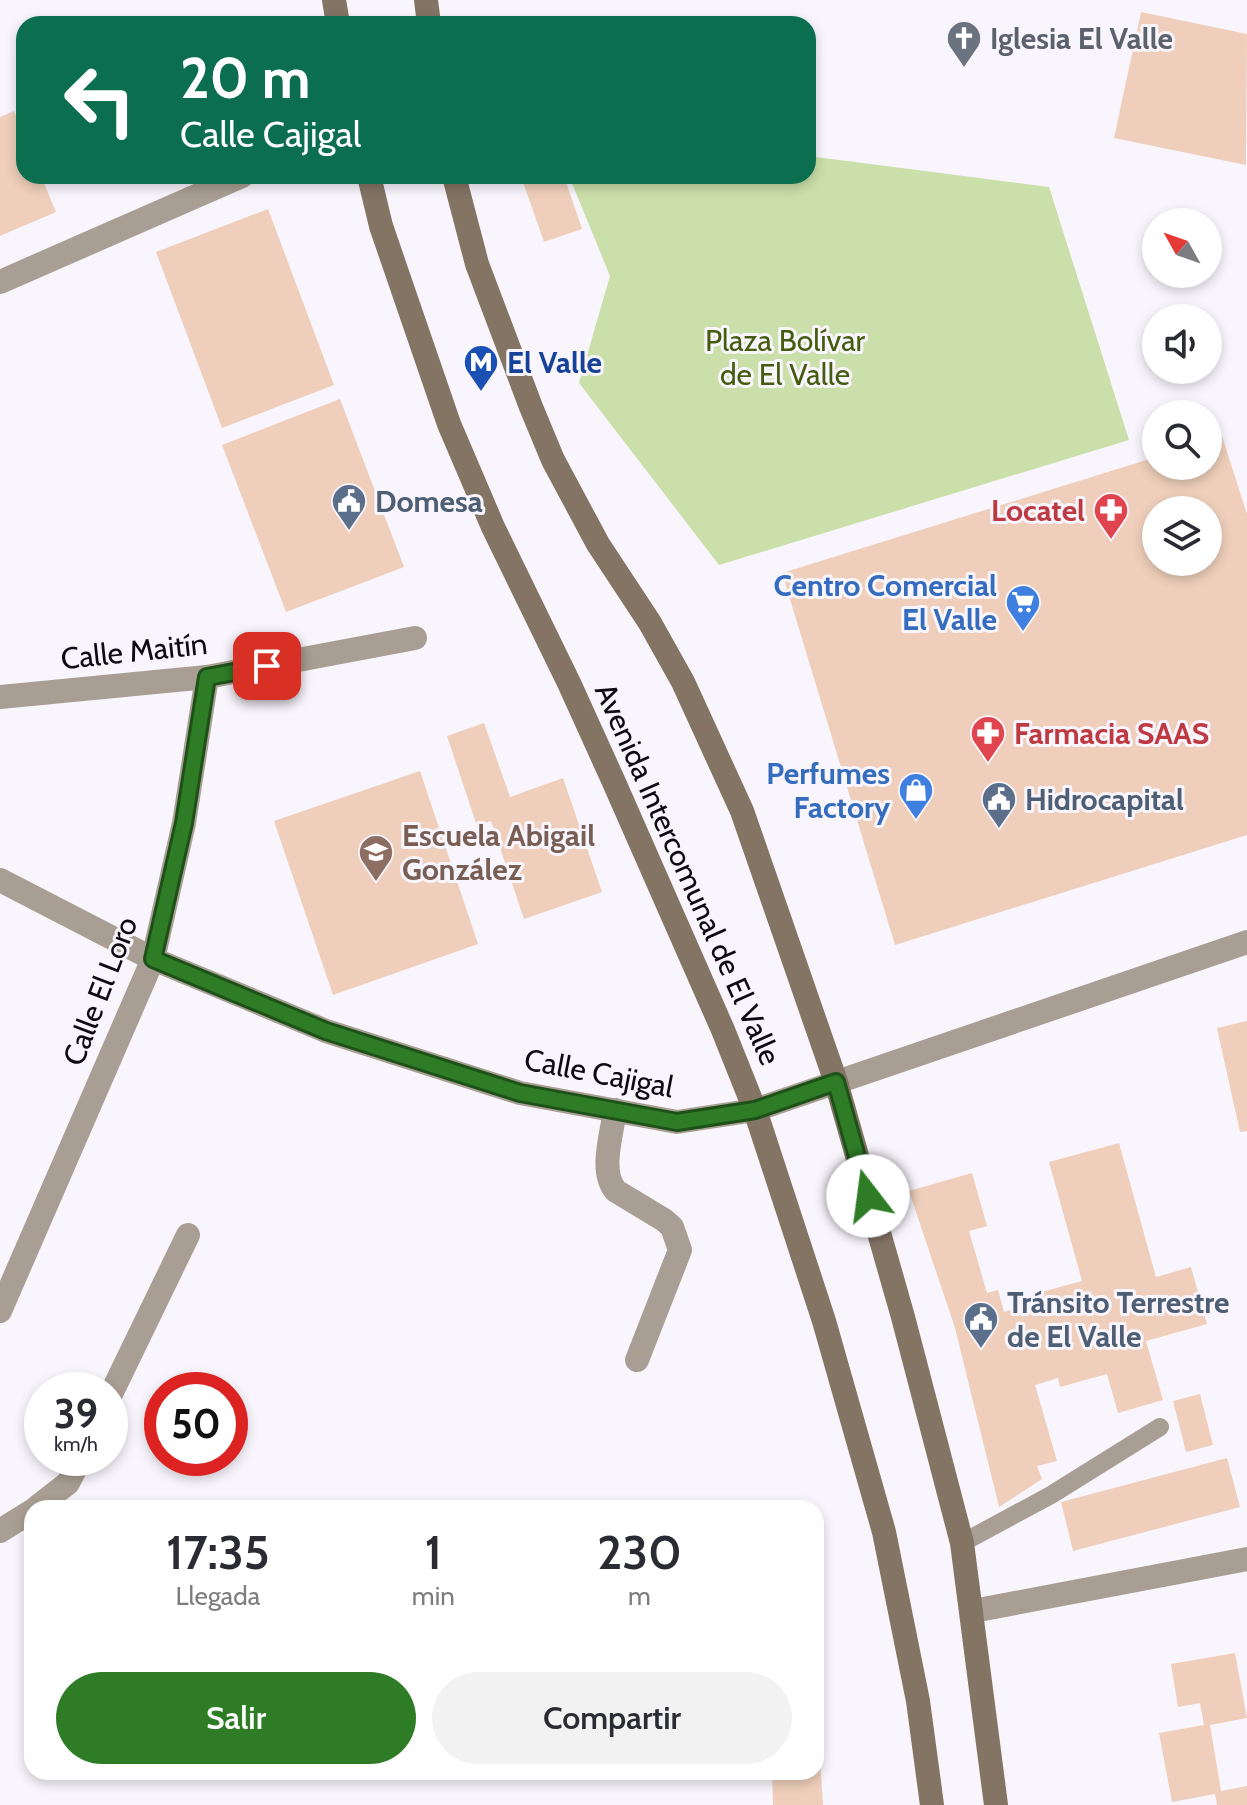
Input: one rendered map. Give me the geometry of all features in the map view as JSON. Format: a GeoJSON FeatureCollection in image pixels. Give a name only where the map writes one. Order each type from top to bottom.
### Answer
{"type":"FeatureCollection","features":[{"type":"Feature","properties":{"kind":"main road","name":"Avenida Intercomunal de El Valle"},"geometry":{"type":"LineString","coordinates":[[371,184],[381,226],[449,424],[493,527],[582,711],[729,1044],[755,1110],[824,1321],[884,1532],[918,1701],[932,1805]]}},
{"type":"Feature","properties":{"kind":"main road","name":"Avenida Intercomunal de El Valle"},"geometry":{"type":"LineString","coordinates":[[456,184],[477,264],[553,460],[598,544],[650,623],[683,682],[742,811],[836,1082],[903,1317],[962,1543],[996,1805]]}},
{"type":"Feature","properties":{"kind":"street"},"geometry":{"type":"LineString","coordinates":[[0,282],[224,184]]}},
{"type":"Feature","properties":{"kind":"street","name":"Calle Maitín"},"geometry":{"type":"LineString","coordinates":[[0,697],[207,677],[415,638]]}},
{"type":"Feature","properties":{"kind":"street","name":"Calle El Loro"},"geometry":{"type":"LineString","coordinates":[[0,1309],[153,959],[184,823],[207,677]]}},
{"type":"Feature","properties":{"kind":"street","name":"Calle Cajigal"},"geometry":{"type":"LineString","coordinates":[[0,880],[153,959],[326,1031],[520,1093],[677,1122],[755,1110],[1247,942]]}},
{"type":"Feature","properties":{"kind":"street"},"geometry":{"type":"LineString","coordinates":[[615,1110],[608,1182],[616,1191],[672,1227],[680,1250],[637,1360]]}},
{"type":"Feature","properties":{"kind":"street"},"geometry":{"type":"LineString","coordinates":[[122,1372],[188,1235]]}},
{"type":"Feature","properties":{"kind":"street"},"geometry":{"type":"LineString","coordinates":[[47,1500],[68,1483],[72,1476]]}},
{"type":"Feature","properties":{"kind":"street"},"geometry":{"type":"LineString","coordinates":[[0,1531],[24,1516]]}},
{"type":"Feature","properties":{"kind":"street"},"geometry":{"type":"LineString","coordinates":[[973,1611],[1247,1559]]}},
{"type":"Feature","properties":{"kind":"lane"},"geometry":{"type":"LineString","coordinates":[[962,1543],[1051,1495],[1160,1427]]}},
{"type":"Feature","properties":{"kind":"green space","name":"Plaza Bolívar de El Valle"},"geometry":{"type":"Polygon","coordinates":[[[816,157],[1049,187],[1129,440],[719,565],[579,383],[610,276],[572,184],[816,184],[816,157]]]}},
{"type":"Feature","properties":{"kind":"building"},"geometry":{"type":"Polygon","coordinates":[[[1141,12],[1247,34],[1246,165],[1114,138],[1141,12]]]}},
{"type":"Feature","properties":{"kind":"building"},"geometry":{"type":"Polygon","coordinates":[[[14,111],[16,116],[16,184],[44,184],[56,212],[0,236],[0,117],[14,111]]]}},
{"type":"Feature","properties":{"kind":"building"},"geometry":{"type":"Polygon","coordinates":[[[524,184],[567,184],[582,229],[544,242],[524,184]]]}},
{"type":"Feature","properties":{"kind":"building"},"geometry":{"type":"Polygon","coordinates":[[[268,209],[334,385],[222,428],[156,252],[268,209]]]}},
{"type":"Feature","properties":{"kind":"building"},"geometry":{"type":"Polygon","coordinates":[[[340,399],[404,567],[286,612],[222,445],[340,399]]]}},
{"type":"Feature","properties":{"kind":"building","name":"Centro Comercial El Valle"},"geometry":{"type":"Polygon","coordinates":[[[1222,436],[1247,514],[1247,835],[895,945],[782,573],[1142,461],[1142,480],[1222,480],[1222,436]]]}},
{"type":"Feature","properties":{"kind":"building"},"geometry":{"type":"Polygon","coordinates":[[[484,723],[510,797],[563,778],[602,892],[524,919],[491,821],[477,826],[447,736],[484,723]]]}},
{"type":"Feature","properties":{"kind":"building","name":"Escuela Abigail González"},"geometry":{"type":"Polygon","coordinates":[[[420,771],[478,944],[333,995],[274,821],[420,771]]]}},
{"type":"Feature","properties":{"kind":"building"},"geometry":{"type":"Polygon","coordinates":[[[1247,1021],[1247,1131],[1240,1132],[1217,1028],[1247,1021]]]}},
{"type":"Feature","properties":{"kind":"building"},"geometry":{"type":"Polygon","coordinates":[[[1119,1143],[1156,1277],[1191,1267],[1207,1324],[1146,1341],[1163,1400],[1118,1413],[1107,1374],[1060,1387],[1058,1378],[1035,1385],[1057,1461],[1037,1466],[1042,1479],[999,1507],[955,1328],[909,1191],[972,1173],[987,1226],[969,1231],[987,1293],[998,1290],[1004,1312],[1037,1302],[1034,1294],[1082,1281],[1049,1162],[1119,1143]]]}},
{"type":"Feature","properties":{"kind":"building"},"geometry":{"type":"Polygon","coordinates":[[[1200,1394],[1213,1445],[1186,1452],[1173,1401],[1200,1394]]]}},
{"type":"Feature","properties":{"kind":"building"},"geometry":{"type":"Polygon","coordinates":[[[1227,1458],[1240,1507],[1073,1551],[1061,1502],[1227,1458]]]}},
{"type":"Feature","properties":{"kind":"building"},"geometry":{"type":"Polygon","coordinates":[[[1235,1653],[1247,1718],[1210,1725],[1221,1791],[1247,1786],[1247,1805],[1217,1805],[1215,1794],[1172,1802],[1159,1733],[1204,1725],[1200,1703],[1178,1707],[1171,1664],[1235,1653]]]}},
{"type":"Feature","properties":{"kind":"building"},"geometry":{"type":"Polygon","coordinates":[[[772,1780],[821,1780],[823,1805],[773,1805],[772,1780]]]}},
{"type":"Feature","properties":{"kind":"place","name":"Iglesia El Valle"},"geometry":{"type":"Point","coordinates":[964,69]}},
{"type":"Feature","properties":{"kind":"place","name":"El Valle"},"geometry":{"type":"Point","coordinates":[481,393]}},
{"type":"Feature","properties":{"kind":"place","name":"Domesa"},"geometry":{"type":"Point","coordinates":[349,532]}},
{"type":"Feature","properties":{"kind":"place","name":"Locatel"},"geometry":{"type":"Point","coordinates":[1111,541]}},
{"type":"Feature","properties":{"kind":"place","name":"Centro Comercial El Valle"},"geometry":{"type":"Point","coordinates":[1023,633]}},
{"type":"Feature","properties":{"kind":"place","name":"Farmacia SAAS"},"geometry":{"type":"Point","coordinates":[988,764]}},
{"type":"Feature","properties":{"kind":"place","name":"Perfumes Factory"},"geometry":{"type":"Point","coordinates":[916,821]}},
{"type":"Feature","properties":{"kind":"place","name":"Hidrocapital"},"geometry":{"type":"Point","coordinates":[999,830]}},
{"type":"Feature","properties":{"kind":"place","name":"Escuela Abigail González"},"geometry":{"type":"Point","coordinates":[376,883]}},
{"type":"Feature","properties":{"kind":"place","name":"Tránsito Terrestre de El Valle"},"geometry":{"type":"Point","coordinates":[981,1350]}},
{"type":"Feature","properties":{"kind":"route"},"geometry":{"type":"LineString","coordinates":[[267,666],[207,677],[184,823],[153,959],[326,1031],[520,1093],[677,1122],[755,1110],[836,1082],[868,1196]]}}]}
